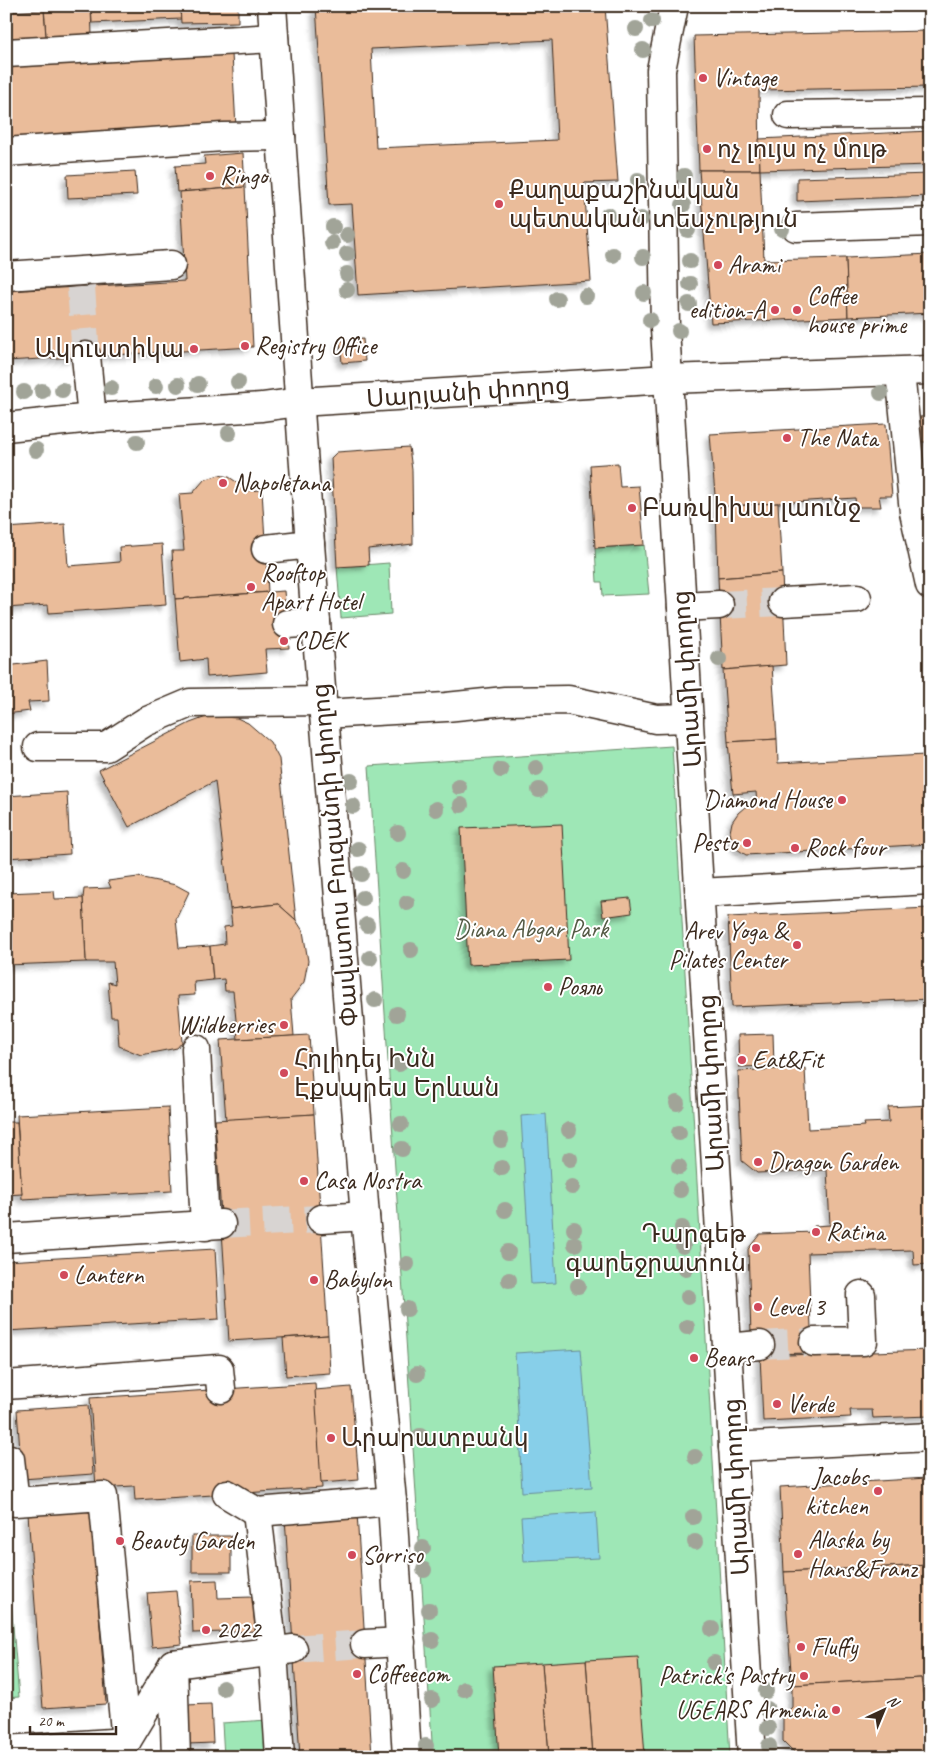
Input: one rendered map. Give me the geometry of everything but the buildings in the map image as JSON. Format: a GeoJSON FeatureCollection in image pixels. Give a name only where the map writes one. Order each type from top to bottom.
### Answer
{"type":"FeatureCollection","features":[{"type":"Feature","properties":{"kind":"street","name":"Փավստոս Բուզանդի փողոց"},"geometry":{"type":"LineString","coordinates":[[272,6],[316,622],[365,1216],[392,1501],[407,1757]]}},
{"type":"Feature","properties":{"kind":"street","name":"Արամի փողոց"},"geometry":{"type":"LineString","coordinates":[[674,6],[661,70],[665,329],[752,1757]]}},
{"type":"Feature","properties":{"kind":"street"},"geometry":{"type":"LineString","coordinates":[[6,53],[274,38]]}},
{"type":"Feature","properties":{"kind":"street"},"geometry":{"type":"LineString","coordinates":[[788,115],[930,113]]}},
{"type":"Feature","properties":{"kind":"street"},"geometry":{"type":"LineString","coordinates":[[6,152],[281,136]]}},
{"type":"Feature","properties":{"kind":"street"},"geometry":{"type":"LineString","coordinates":[[796,227],[930,222]]}},
{"type":"Feature","properties":{"kind":"street"},"geometry":{"type":"LineString","coordinates":[[6,276],[81,279],[171,265]]}},
{"type":"Feature","properties":{"kind":"street"},"geometry":{"type":"LineString","coordinates":[[86,356],[92,418]]}},
{"type":"Feature","properties":{"kind":"street","name":"Սարյանի փողոց"},"geometry":{"type":"LineString","coordinates":[[6,427],[92,418],[262,407],[299,402],[668,379],[930,370]]}},
{"type":"Feature","properties":{"kind":"street"},"geometry":{"type":"LineString","coordinates":[[900,372],[914,512],[930,584]]}},
{"type":"Feature","properties":{"kind":"street"},"geometry":{"type":"LineString","coordinates":[[266,549],[310,544]]}},
{"type":"Feature","properties":{"kind":"street"},"geometry":{"type":"LineString","coordinates":[[783,602],[857,598]]}},
{"type":"Feature","properties":{"kind":"street"},"geometry":{"type":"LineString","coordinates":[[682,607],[719,605]]}},
{"type":"Feature","properties":{"kind":"street"},"geometry":{"type":"LineString","coordinates":[[287,624],[316,622]]}},
{"type":"Feature","properties":{"kind":"street"},"geometry":{"type":"LineString","coordinates":[[38,748],[106,747],[145,722],[190,703],[323,708],[456,706],[505,701],[568,700],[656,719],[689,718]]}},
{"type":"Feature","properties":{"kind":"street"},"geometry":{"type":"LineString","coordinates":[[700,893],[930,880]]}},
{"type":"Feature","properties":{"kind":"street"},"geometry":{"type":"LineString","coordinates":[[6,1238],[213,1225],[196,1049]]}},
{"type":"Feature","properties":{"kind":"street"},"geometry":{"type":"LineString","coordinates":[[321,1219],[365,1216]]}},
{"type":"Feature","properties":{"kind":"street"},"geometry":{"type":"LineString","coordinates":[[814,1342],[863,1340],[861,1295]]}},
{"type":"Feature","properties":{"kind":"street"},"geometry":{"type":"LineString","coordinates":[[727,1348],[760,1345]]}},
{"type":"Feature","properties":{"kind":"street"},"geometry":{"type":"LineString","coordinates":[[6,1385],[220,1369],[221,1390]]}},
{"type":"Feature","properties":{"kind":"street"},"geometry":{"type":"LineString","coordinates":[[734,1447],[930,1437]]}},
{"type":"Feature","properties":{"kind":"street"},"geometry":{"type":"LineString","coordinates":[[6,1460],[10,1459],[14,1502],[103,1496],[126,1742]]}},
{"type":"Feature","properties":{"kind":"street"},"geometry":{"type":"LineString","coordinates":[[227,1494],[257,1512],[392,1501]]}},
{"type":"Feature","properties":{"kind":"street"},"geometry":{"type":"LineString","coordinates":[[257,1512],[283,1650],[280,1757]]}},
{"type":"Feature","properties":{"kind":"street"},"geometry":{"type":"LineString","coordinates":[[365,1644],[401,1642]]}},
{"type":"Feature","properties":{"kind":"street"},"geometry":{"type":"LineString","coordinates":[[173,1664],[283,1650]]}},
{"type":"Feature","properties":{"kind":"street"},"geometry":{"type":"LineString","coordinates":[[126,1742],[173,1664]]}},
{"type":"Feature","properties":{"kind":"street"},"geometry":{"type":"LineString","coordinates":[[173,1664],[176,1757]]}},
{"type":"Feature","properties":{"kind":"street"},"geometry":{"type":"LineString","coordinates":[[6,1750],[126,1742]]}},
{"type":"Feature","properties":{"kind":"green space"},"geometry":{"type":"Polygon","coordinates":[[[644,545],[649,594],[603,596],[602,582],[597,582],[595,548],[644,545]]]}},
{"type":"Feature","properties":{"kind":"green space"},"geometry":{"type":"Polygon","coordinates":[[[389,563],[391,614],[341,618],[337,567],[389,563]]]}},
{"type":"Feature","properties":{"kind":"green space","name":"Diana Abgar Park"},"geometry":{"type":"Polygon","coordinates":[[[672,746],[730,1757],[433,1757],[369,766],[672,746]]]}},
{"type":"Feature","properties":{"kind":"green space"},"geometry":{"type":"Polygon","coordinates":[[[6,1544],[19,1697],[6,1698],[6,1544]]]}},
{"type":"Feature","properties":{"kind":"green space"},"geometry":{"type":"Polygon","coordinates":[[[268,1720],[270,1757],[224,1757],[222,1723],[268,1720]]]}},
{"type":"Feature","properties":{"kind":"water"},"geometry":{"type":"Polygon","coordinates":[[[546,1114],[556,1283],[531,1284],[521,1116],[546,1114]]]}},
{"type":"Feature","properties":{"kind":"water"},"geometry":{"type":"Polygon","coordinates":[[[581,1349],[592,1487],[522,1492],[515,1353],[581,1349]]]}},
{"type":"Feature","properties":{"kind":"water"},"geometry":{"type":"Polygon","coordinates":[[[596,1512],[599,1558],[524,1562],[521,1517],[596,1512]]]}},
{"type":"Feature","properties":{"kind":"tunnel"},"geometry":{"type":"LineString","coordinates":[[81,287],[86,356]]}},
{"type":"Feature","properties":{"kind":"tunnel"},"geometry":{"type":"LineString","coordinates":[[719,605],[783,602]]}},
{"type":"Feature","properties":{"kind":"tunnel"},"geometry":{"type":"LineString","coordinates":[[221,1224],[321,1219]]}},
{"type":"Feature","properties":{"kind":"tunnel"},"geometry":{"type":"LineString","coordinates":[[760,1345],[814,1342]]}},
{"type":"Feature","properties":{"kind":"tunnel"},"geometry":{"type":"LineString","coordinates":[[293,1649],[365,1644]]}},
{"type":"Feature","properties":{"kind":"place","name":"Vintage"},"geometry":{"type":"Point","coordinates":[703,78]}},
{"type":"Feature","properties":{"kind":"place","name":"ոչ լույս ոչ մութ"},"geometry":{"type":"Point","coordinates":[707,149]}},
{"type":"Feature","properties":{"kind":"place","name":"Ringo"},"geometry":{"type":"Point","coordinates":[210,176]}},
{"type":"Feature","properties":{"kind":"place","name":"Քաղաքաշինական պետական տեսչություն"},"geometry":{"type":"Point","coordinates":[499,204]}},
{"type":"Feature","properties":{"kind":"place","name":"Arami"},"geometry":{"type":"Point","coordinates":[718,265]}},
{"type":"Feature","properties":{"kind":"place","name":"edition-A"},"geometry":{"type":"Point","coordinates":[775,310]}},
{"type":"Feature","properties":{"kind":"place","name":"Coffee house prime"},"geometry":{"type":"Point","coordinates":[797,310]}},
{"type":"Feature","properties":{"kind":"place","name":"Registry Office"},"geometry":{"type":"Point","coordinates":[245,346]}},
{"type":"Feature","properties":{"kind":"place","name":"Ակուստիկա"},"geometry":{"type":"Point","coordinates":[194,349]}},
{"type":"Feature","properties":{"kind":"place","name":"The Nata"},"geometry":{"type":"Point","coordinates":[787,438]}},
{"type":"Feature","properties":{"kind":"place","name":"Napoletana"},"geometry":{"type":"Point","coordinates":[223,483]}},
{"type":"Feature","properties":{"kind":"place","name":"Բառվիխա լաունջ"},"geometry":{"type":"Point","coordinates":[632,508]}},
{"type":"Feature","properties":{"kind":"place","name":"Rooftop Apart Hotel"},"geometry":{"type":"Point","coordinates":[251,587]}},
{"type":"Feature","properties":{"kind":"place","name":"CDEK"},"geometry":{"type":"Point","coordinates":[284,641]}},
{"type":"Feature","properties":{"kind":"place","name":"Diamond House"},"geometry":{"type":"Point","coordinates":[842,800]}},
{"type":"Feature","properties":{"kind":"place","name":"Pesto"},"geometry":{"type":"Point","coordinates":[747,843]}},
{"type":"Feature","properties":{"kind":"place","name":"Rock four"},"geometry":{"type":"Point","coordinates":[795,848]}},
{"type":"Feature","properties":{"kind":"place","name":"Arev Yoga & Pilates Center"},"geometry":{"type":"Point","coordinates":[797,945]}},
{"type":"Feature","properties":{"kind":"place","name":"Рояль"},"geometry":{"type":"Point","coordinates":[548,987]}},
{"type":"Feature","properties":{"kind":"place","name":"Wildberries"},"geometry":{"type":"Point","coordinates":[284,1025]}},
{"type":"Feature","properties":{"kind":"place","name":"Eat&Fit"},"geometry":{"type":"Point","coordinates":[742,1060]}},
{"type":"Feature","properties":{"kind":"place","name":"Հոլիդեյ Ինն Էքսպրես Երևան"},"geometry":{"type":"Point","coordinates":[284,1073]}},
{"type":"Feature","properties":{"kind":"place","name":"Dragon Garden"},"geometry":{"type":"Point","coordinates":[758,1162]}},
{"type":"Feature","properties":{"kind":"place","name":"Casa Nostra"},"geometry":{"type":"Point","coordinates":[304,1181]}},
{"type":"Feature","properties":{"kind":"place","name":"Ratina"},"geometry":{"type":"Point","coordinates":[816,1232]}},
{"type":"Feature","properties":{"kind":"place","name":"Դարգեթ գարեջրատուն"},"geometry":{"type":"Point","coordinates":[756,1248]}},
{"type":"Feature","properties":{"kind":"place","name":"Lantern"},"geometry":{"type":"Point","coordinates":[64,1275]}},
{"type":"Feature","properties":{"kind":"place","name":"Babylon"},"geometry":{"type":"Point","coordinates":[314,1280]}},
{"type":"Feature","properties":{"kind":"place","name":"Level 3"},"geometry":{"type":"Point","coordinates":[758,1307]}},
{"type":"Feature","properties":{"kind":"place","name":"Bears"},"geometry":{"type":"Point","coordinates":[694,1358]}},
{"type":"Feature","properties":{"kind":"place","name":"Verde"},"geometry":{"type":"Point","coordinates":[777,1404]}},
{"type":"Feature","properties":{"kind":"place","name":"Արարատբանկ"},"geometry":{"type":"Point","coordinates":[331,1438]}},
{"type":"Feature","properties":{"kind":"place","name":"Jacobs kitchen"},"geometry":{"type":"Point","coordinates":[878,1491]}},
{"type":"Feature","properties":{"kind":"place","name":"Beauty Garden"},"geometry":{"type":"Point","coordinates":[120,1541]}},
{"type":"Feature","properties":{"kind":"place","name":"Alaska by Hans&Franz"},"geometry":{"type":"Point","coordinates":[798,1554]}},
{"type":"Feature","properties":{"kind":"place","name":"Sorriso"},"geometry":{"type":"Point","coordinates":[352,1555]}},
{"type":"Feature","properties":{"kind":"place","name":"2022"},"geometry":{"type":"Point","coordinates":[206,1630]}},
{"type":"Feature","properties":{"kind":"place","name":"Fluffy"},"geometry":{"type":"Point","coordinates":[801,1647]}},
{"type":"Feature","properties":{"kind":"place","name":"Coffeecom"},"geometry":{"type":"Point","coordinates":[357,1674]}},
{"type":"Feature","properties":{"kind":"place","name":"Patrick's Pastry"},"geometry":{"type":"Point","coordinates":[804,1676]}},
{"type":"Feature","properties":{"kind":"place","name":"UGEARS Armenia"},"geometry":{"type":"Point","coordinates":[836,1710]}}]}
